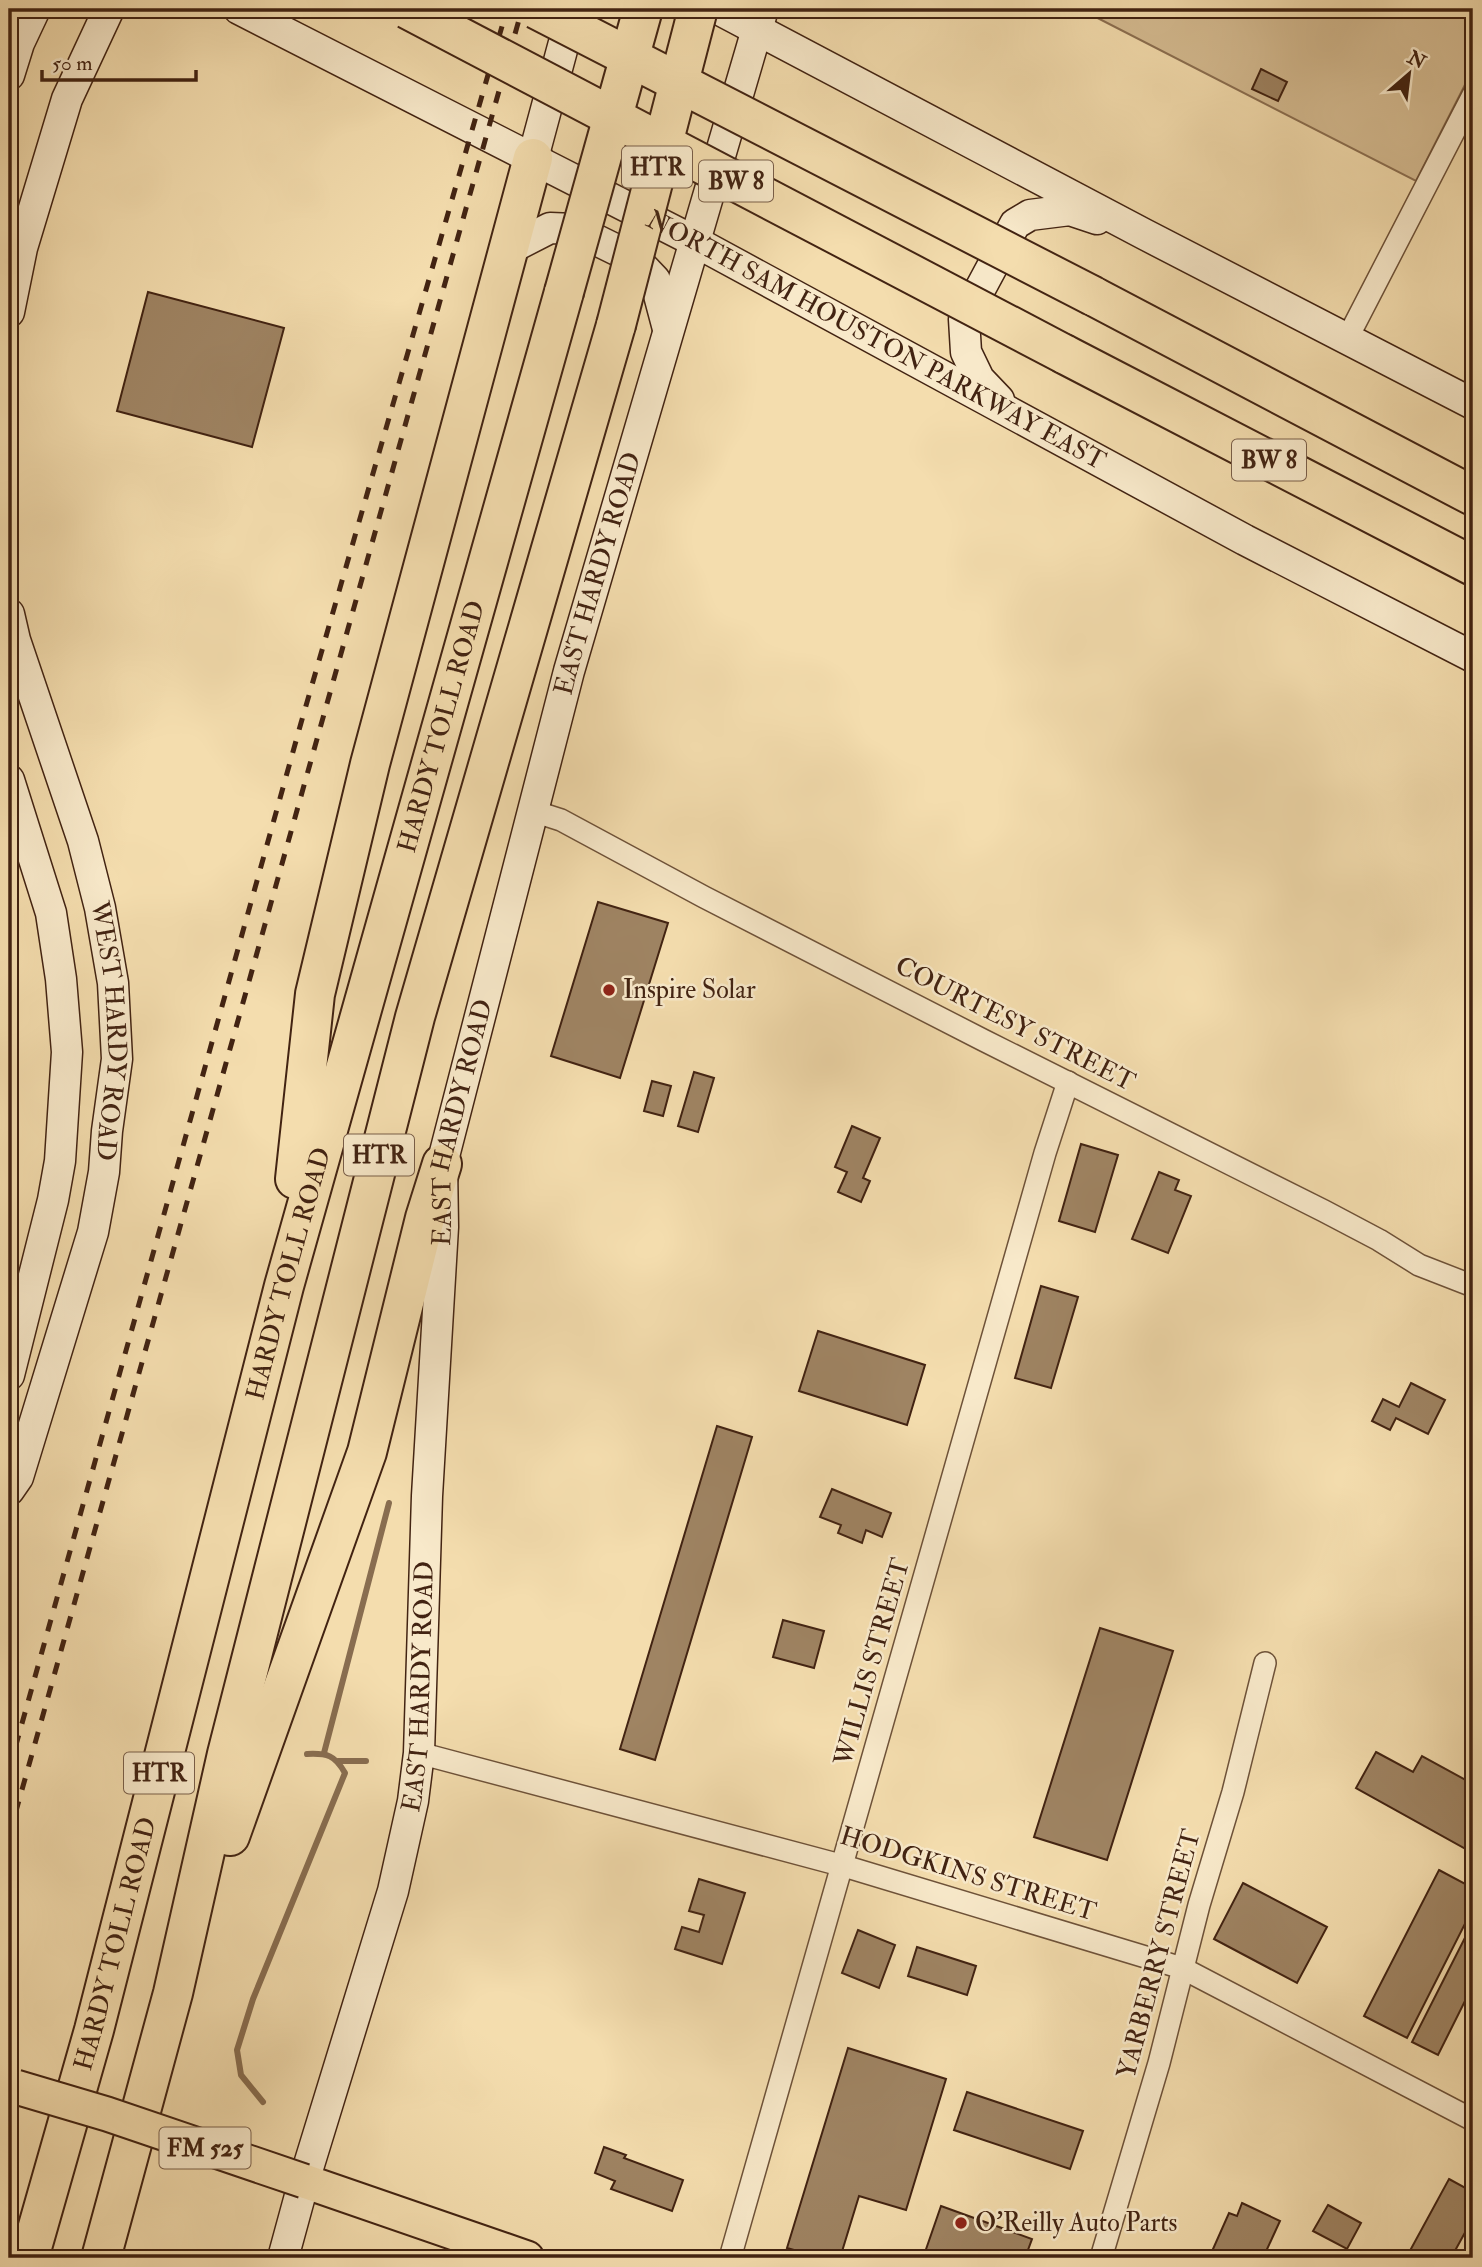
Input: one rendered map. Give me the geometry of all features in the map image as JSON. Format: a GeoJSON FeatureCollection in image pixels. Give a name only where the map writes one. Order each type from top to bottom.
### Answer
{"type":"FeatureCollection","features":[{"type":"Feature","properties":{"kind":"highway","name":"BW 8"},"geometry":{"type":"LineString","coordinates":[[407,9],[1473,566]]}},
{"type":"Feature","properties":{"kind":"highway","name":"BW 8"},"geometry":{"type":"LineString","coordinates":[[536,9],[1093,296],[1473,496]]}},
{"type":"Feature","properties":{"kind":"highway","name":"HARDY TOLL ROAD"},"geometry":{"type":"LineString","coordinates":[[29,2258],[94,2031],[284,1286],[643,9]]}},
{"type":"Feature","properties":{"kind":"highway","name":"HTR"},"geometry":{"type":"LineString","coordinates":[[101,2258],[173,1993],[231,1741],[415,1017],[616,325],[698,9]]}},
{"type":"Feature","properties":{"kind":"highway"},"geometry":{"type":"LineString","coordinates":[[284,1286],[315,994],[370,764],[533,158]]}},
{"type":"Feature","properties":{"kind":"highway"},"geometry":{"type":"LineString","coordinates":[[173,1993],[367,1452],[425,1218],[442,1164]]}},
{"type":"Feature","properties":{"kind":"main road"},"geometry":{"type":"LineString","coordinates":[[9,75],[19,43],[35,9]]}},
{"type":"Feature","properties":{"kind":"main road"},"geometry":{"type":"LineString","coordinates":[[9,312],[22,248],[67,99],[109,9]]}},
{"type":"Feature","properties":{"kind":"main road","name":"NORTH SAM HOUSTON PARKWAY EAST"},"geometry":{"type":"LineString","coordinates":[[239,9],[694,241],[1234,534],[1473,657]]}},
{"type":"Feature","properties":{"kind":"main road"},"geometry":{"type":"LineString","coordinates":[[533,158],[573,9]]}},
{"type":"Feature","properties":{"kind":"main road"},"geometry":{"type":"LineString","coordinates":[[719,9],[760,19],[1144,234],[1473,404]]}},
{"type":"Feature","properties":{"kind":"main road","name":"EAST HARDY ROAD"},"geometry":{"type":"LineString","coordinates":[[283,2258],[393,1891],[419,1753],[427,1496],[443,1227],[442,1164],[569,671],[760,19]]}},
{"type":"Feature","properties":{"kind":"main road"},"geometry":{"type":"LineString","coordinates":[[1014,415],[979,379],[966,352],[964,319],[1015,224],[1030,215],[1070,211],[1144,234]]}},
{"type":"Feature","properties":{"kind":"main road"},"geometry":{"type":"LineString","coordinates":[[509,249],[550,228],[574,229],[635,259],[655,280],[668,330]]}},
{"type":"Feature","properties":{"kind":"main road","name":"WEST HARDY ROAD"},"geometry":{"type":"LineString","coordinates":[[9,614],[83,841],[100,908],[113,983],[117,1059],[104,1172],[93,1232],[18,1477],[9,1490]]}},
{"type":"Feature","properties":{"kind":"main road","name":"WEST HARDY ROAD"},"geometry":{"type":"LineString","coordinates":[[9,780],[51,913],[61,979],[67,1052],[65,1111],[53,1200],[9,1375]]}},
{"type":"Feature","properties":{"kind":"main road"},"geometry":{"type":"LineString","coordinates":[[65,1111],[107,1131]]}},
{"type":"Feature","properties":{"kind":"main road","name":"FM 525"},"geometry":{"type":"LineString","coordinates":[[9,2085],[107,2114],[527,2258]]}},
{"type":"Feature","properties":{"kind":"street"},"geometry":{"type":"LineString","coordinates":[[1347,339],[1473,95]]}},
{"type":"Feature","properties":{"kind":"street","name":"COURTESY STREET"},"geometry":{"type":"LineString","coordinates":[[533,811],[561,820],[722,906],[1353,1226],[1419,1265],[1473,1286]]}},
{"type":"Feature","properties":{"kind":"street","name":"WILLIS STREET"},"geometry":{"type":"LineString","coordinates":[[730,2258],[844,1866],[1045,1153],[1068,1082]]}},
{"type":"Feature","properties":{"kind":"street","name":"YARBERRY STREET"},"geometry":{"type":"LineString","coordinates":[[1101,2258],[1159,2063],[1182,1968],[1233,1792],[1265,1663]]}},
{"type":"Feature","properties":{"kind":"street","name":"HODGKINS STREET"},"geometry":{"type":"LineString","coordinates":[[419,1753],[844,1866],[1182,1968],[1473,2120]]}},
{"type":"Feature","properties":{"kind":"shaded area"},"geometry":{"type":"Polygon","coordinates":[[[1080,9],[1473,9],[1473,69],[1416,181],[1080,9]]]}},
{"type":"Feature","properties":{"kind":"building"},"geometry":{"type":"Polygon","coordinates":[[[1261,69],[1287,82],[1278,101],[1252,89],[1261,69]]]}},
{"type":"Feature","properties":{"kind":"building"},"geometry":{"type":"Polygon","coordinates":[[[148,292],[284,328],[252,447],[117,411],[148,292]]]}},
{"type":"Feature","properties":{"kind":"building","name":"Inspire Solar"},"geometry":{"type":"Polygon","coordinates":[[[598,902],[668,923],[620,1078],[551,1056],[598,902]]]}},
{"type":"Feature","properties":{"kind":"building"},"geometry":{"type":"Polygon","coordinates":[[[694,1072],[714,1078],[698,1132],[678,1126],[694,1072]]]}},
{"type":"Feature","properties":{"kind":"building"},"geometry":{"type":"Polygon","coordinates":[[[652,1081],[671,1086],[663,1116],[644,1111],[652,1081]]]}},
{"type":"Feature","properties":{"kind":"building"},"geometry":{"type":"Polygon","coordinates":[[[852,1126],[880,1138],[863,1178],[870,1181],[861,1202],[838,1192],[847,1172],[835,1167],[852,1126]]]}},
{"type":"Feature","properties":{"kind":"building"},"geometry":{"type":"Polygon","coordinates":[[[1081,1144],[1118,1155],[1095,1232],[1059,1221],[1081,1144]]]}},
{"type":"Feature","properties":{"kind":"building"},"geometry":{"type":"Polygon","coordinates":[[[1159,1172],[1179,1180],[1175,1190],[1191,1196],[1168,1253],[1132,1239],[1159,1172]]]}},
{"type":"Feature","properties":{"kind":"building"},"geometry":{"type":"Polygon","coordinates":[[[1041,1286],[1078,1297],[1051,1388],[1015,1378],[1041,1286]]]}},
{"type":"Feature","properties":{"kind":"building"},"geometry":{"type":"Polygon","coordinates":[[[818,1331],[925,1365],[907,1425],[799,1391],[818,1331]]]}},
{"type":"Feature","properties":{"kind":"building"},"geometry":{"type":"Polygon","coordinates":[[[1411,1383],[1445,1400],[1428,1434],[1396,1418],[1390,1430],[1372,1421],[1383,1399],[1399,1407],[1411,1383]]]}},
{"type":"Feature","properties":{"kind":"building"},"geometry":{"type":"Polygon","coordinates":[[[717,1426],[752,1437],[655,1760],[620,1749],[717,1426]]]}},
{"type":"Feature","properties":{"kind":"building"},"geometry":{"type":"Polygon","coordinates":[[[832,1489],[891,1513],[882,1537],[866,1530],[862,1543],[838,1533],[841,1525],[820,1517],[832,1489]]]}},
{"type":"Feature","properties":{"kind":"building"},"geometry":{"type":"Polygon","coordinates":[[[783,1620],[824,1631],[814,1668],[773,1657],[783,1620]]]}},
{"type":"Feature","properties":{"kind":"building"},"geometry":{"type":"Polygon","coordinates":[[[1100,1628],[1173,1651],[1107,1860],[1034,1837],[1100,1628]]]}},
{"type":"Feature","properties":{"kind":"building"},"geometry":{"type":"Polygon","coordinates":[[[1376,1752],[1413,1772],[1422,1756],[1473,1784],[1473,1853],[1356,1788],[1376,1752]]]}},
{"type":"Feature","properties":{"kind":"building"},"geometry":{"type":"Polygon","coordinates":[[[1439,1870],[1473,1888],[1473,1908],[1407,2038],[1364,2016],[1439,1870]]]}},
{"type":"Feature","properties":{"kind":"building"},"geometry":{"type":"Polygon","coordinates":[[[699,1879],[745,1893],[722,1964],[675,1949],[682,1927],[699,1932],[704,1915],[689,1911],[699,1879]]]}},
{"type":"Feature","properties":{"kind":"building"},"geometry":{"type":"Polygon","coordinates":[[[1243,1883],[1327,1927],[1297,1983],[1214,1939],[1243,1883]]]}},
{"type":"Feature","properties":{"kind":"building"},"geometry":{"type":"Polygon","coordinates":[[[1473,1922],[1473,1985],[1438,2055],[1412,2042],[1473,1922]]]}},
{"type":"Feature","properties":{"kind":"building"},"geometry":{"type":"Polygon","coordinates":[[[858,1930],[895,1945],[879,1988],[842,1973],[858,1930]]]}},
{"type":"Feature","properties":{"kind":"building"},"geometry":{"type":"Polygon","coordinates":[[[917,1947],[976,1966],[967,1995],[908,1976],[917,1947]]]}},
{"type":"Feature","properties":{"kind":"building"},"geometry":{"type":"Polygon","coordinates":[[[848,2048],[946,2079],[906,2210],[859,2196],[840,2258],[822,2258],[787,2248],[848,2048]]]}},
{"type":"Feature","properties":{"kind":"building"},"geometry":{"type":"Polygon","coordinates":[[[967,2092],[1083,2131],[1070,2169],[954,2130],[967,2092]]]}},
{"type":"Feature","properties":{"kind":"building"},"geometry":{"type":"Polygon","coordinates":[[[604,2147],[626,2155],[624,2158],[683,2180],[672,2211],[611,2189],[615,2181],[595,2173],[604,2147]]]}},
{"type":"Feature","properties":{"kind":"building"},"geometry":{"type":"Polygon","coordinates":[[[1449,2179],[1473,2192],[1473,2218],[1451,2258],[1406,2258],[1449,2179]]]}},
{"type":"Feature","properties":{"kind":"building"},"geometry":{"type":"Polygon","coordinates":[[[1242,2203],[1280,2221],[1263,2258],[1209,2258],[1229,2213],[1237,2216],[1242,2203]]]}},
{"type":"Feature","properties":{"kind":"building"},"geometry":{"type":"Polygon","coordinates":[[[1328,2205],[1361,2223],[1347,2249],[1313,2231],[1328,2205]]]}},
{"type":"Feature","properties":{"kind":"building","name":"O'Reilly Auto Parts"},"geometry":{"type":"Polygon","coordinates":[[[941,2206],[1032,2239],[1025,2258],[923,2258],[941,2206]]]}},
{"type":"Feature","properties":{"kind":"waterway"},"geometry":{"type":"LineString","coordinates":[[324,1753],[389,1503]]}},
{"type":"Feature","properties":{"kind":"waterway"},"geometry":{"type":"LineString","coordinates":[[263,2102],[241,2075],[237,2050],[253,1999],[345,1773],[330,1756],[307,1754]]}},
{"type":"Feature","properties":{"kind":"waterway"},"geometry":{"type":"LineString","coordinates":[[338,1761],[366,1761]]}},
{"type":"Feature","properties":{"kind":"railway"},"geometry":{"type":"LineString","coordinates":[[9,1770],[301,723],[507,9]]}},
{"type":"Feature","properties":{"kind":"railway"},"geometry":{"type":"LineString","coordinates":[[9,1836],[522,9]]}},
{"type":"Feature","properties":{"kind":"place","name":"Inspire Solar"},"geometry":{"type":"Point","coordinates":[609,990]}},
{"type":"Feature","properties":{"kind":"place","name":"O'Reilly Auto Parts"},"geometry":{"type":"Point","coordinates":[961,2223]}}]}
